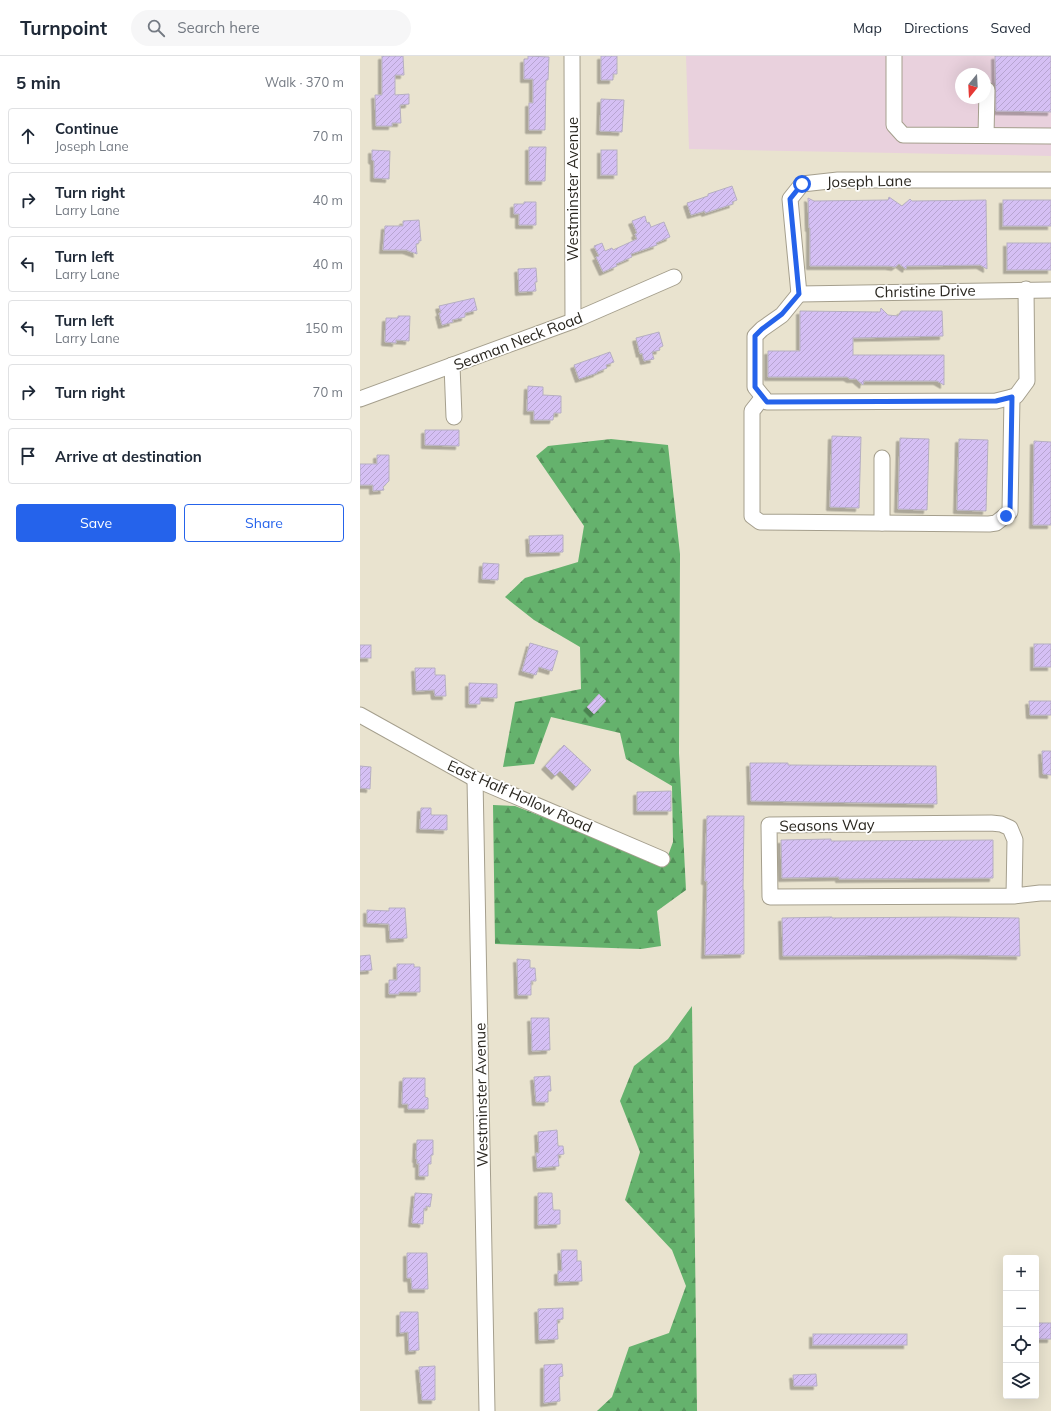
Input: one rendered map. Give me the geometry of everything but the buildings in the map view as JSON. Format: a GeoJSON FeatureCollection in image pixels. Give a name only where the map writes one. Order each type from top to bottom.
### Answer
{"type":"FeatureCollection","features":[{"type":"Feature","properties":{"kind":"street","name":"Westminster Avenue"},"geometry":{"type":"LineString","coordinates":[[572,56],[572,321]]}},
{"type":"Feature","properties":{"kind":"street"},"geometry":{"type":"LineString","coordinates":[[894,56],[894,125],[903,135],[1051,136]]}},
{"type":"Feature","properties":{"kind":"street"},"geometry":{"type":"LineString","coordinates":[[986,135],[987,104]]}},
{"type":"Feature","properties":{"kind":"street","name":"Joseph Lane"},"geometry":{"type":"LineString","coordinates":[[799,294],[790,199],[802,184],[838,180],[1051,180]]}},
{"type":"Feature","properties":{"kind":"street","name":"Seaman Neck Road"},"geometry":{"type":"LineString","coordinates":[[360,399],[572,321],[674,277]]}},
{"type":"Feature","properties":{"kind":"street"},"geometry":{"type":"LineString","coordinates":[[799,294],[782,314],[755,336],[755,387],[767,402],[996,401],[1016,396],[1028,381],[1026,289]]}},
{"type":"Feature","properties":{"kind":"street","name":"Christine Drive"},"geometry":{"type":"LineString","coordinates":[[799,294],[1026,289],[1051,290]]}},
{"type":"Feature","properties":{"kind":"street"},"geometry":{"type":"LineString","coordinates":[[452,365],[454,417]]}},
{"type":"Feature","properties":{"kind":"street"},"geometry":{"type":"LineString","coordinates":[[763,397],[752,411],[752,516],[760,522],[989,524],[996,523],[1010,512],[1012,397]]}},
{"type":"Feature","properties":{"kind":"street"},"geometry":{"type":"LineString","coordinates":[[882,458],[882,523]]}},
{"type":"Feature","properties":{"kind":"street","name":"East Half Hollow Road"},"geometry":{"type":"LineString","coordinates":[[360,715],[475,779],[662,859]]}},
{"type":"Feature","properties":{"kind":"street","name":"Westminster Avenue"},"geometry":{"type":"LineString","coordinates":[[475,779],[486,1411]]}},
{"type":"Feature","properties":{"kind":"street","name":"Seasons Way"},"geometry":{"type":"LineString","coordinates":[[1014,896],[1014,840],[1010,828],[1001,824],[769,825],[770,897],[1014,896],[1051,893]]}},
{"type":"Feature","properties":{"kind":"shaded area"},"geometry":{"type":"Polygon","coordinates":[[[686,56],[1051,56],[1051,156],[689,149],[686,56]]]}},
{"type":"Feature","properties":{"kind":"green space"},"geometry":{"type":"Polygon","coordinates":[[[611,439],[668,445],[680,554],[679,753],[686,890],[657,911],[661,946],[641,949],[495,944],[493,805],[515,806],[665,864],[673,842],[672,786],[626,759],[620,733],[551,717],[534,764],[503,767],[515,702],[581,689],[580,647],[534,620],[505,597],[525,578],[578,562],[584,526],[536,456],[548,446],[611,439]]]}},
{"type":"Feature","properties":{"kind":"green space"},"geometry":{"type":"Polygon","coordinates":[[[692,1006],[697,1411],[597,1411],[612,1397],[629,1347],[669,1333],[686,1286],[672,1250],[625,1200],[640,1152],[620,1101],[634,1066],[668,1039],[692,1006]]]}},
{"type":"Feature","properties":{"kind":"route"},"geometry":{"type":"LineString","coordinates":[[802,184],[790,199],[799,294],[782,314],[755,336],[755,387],[767,402],[996,401],[1012,397],[1010,512],[1006,516]]}}]}
